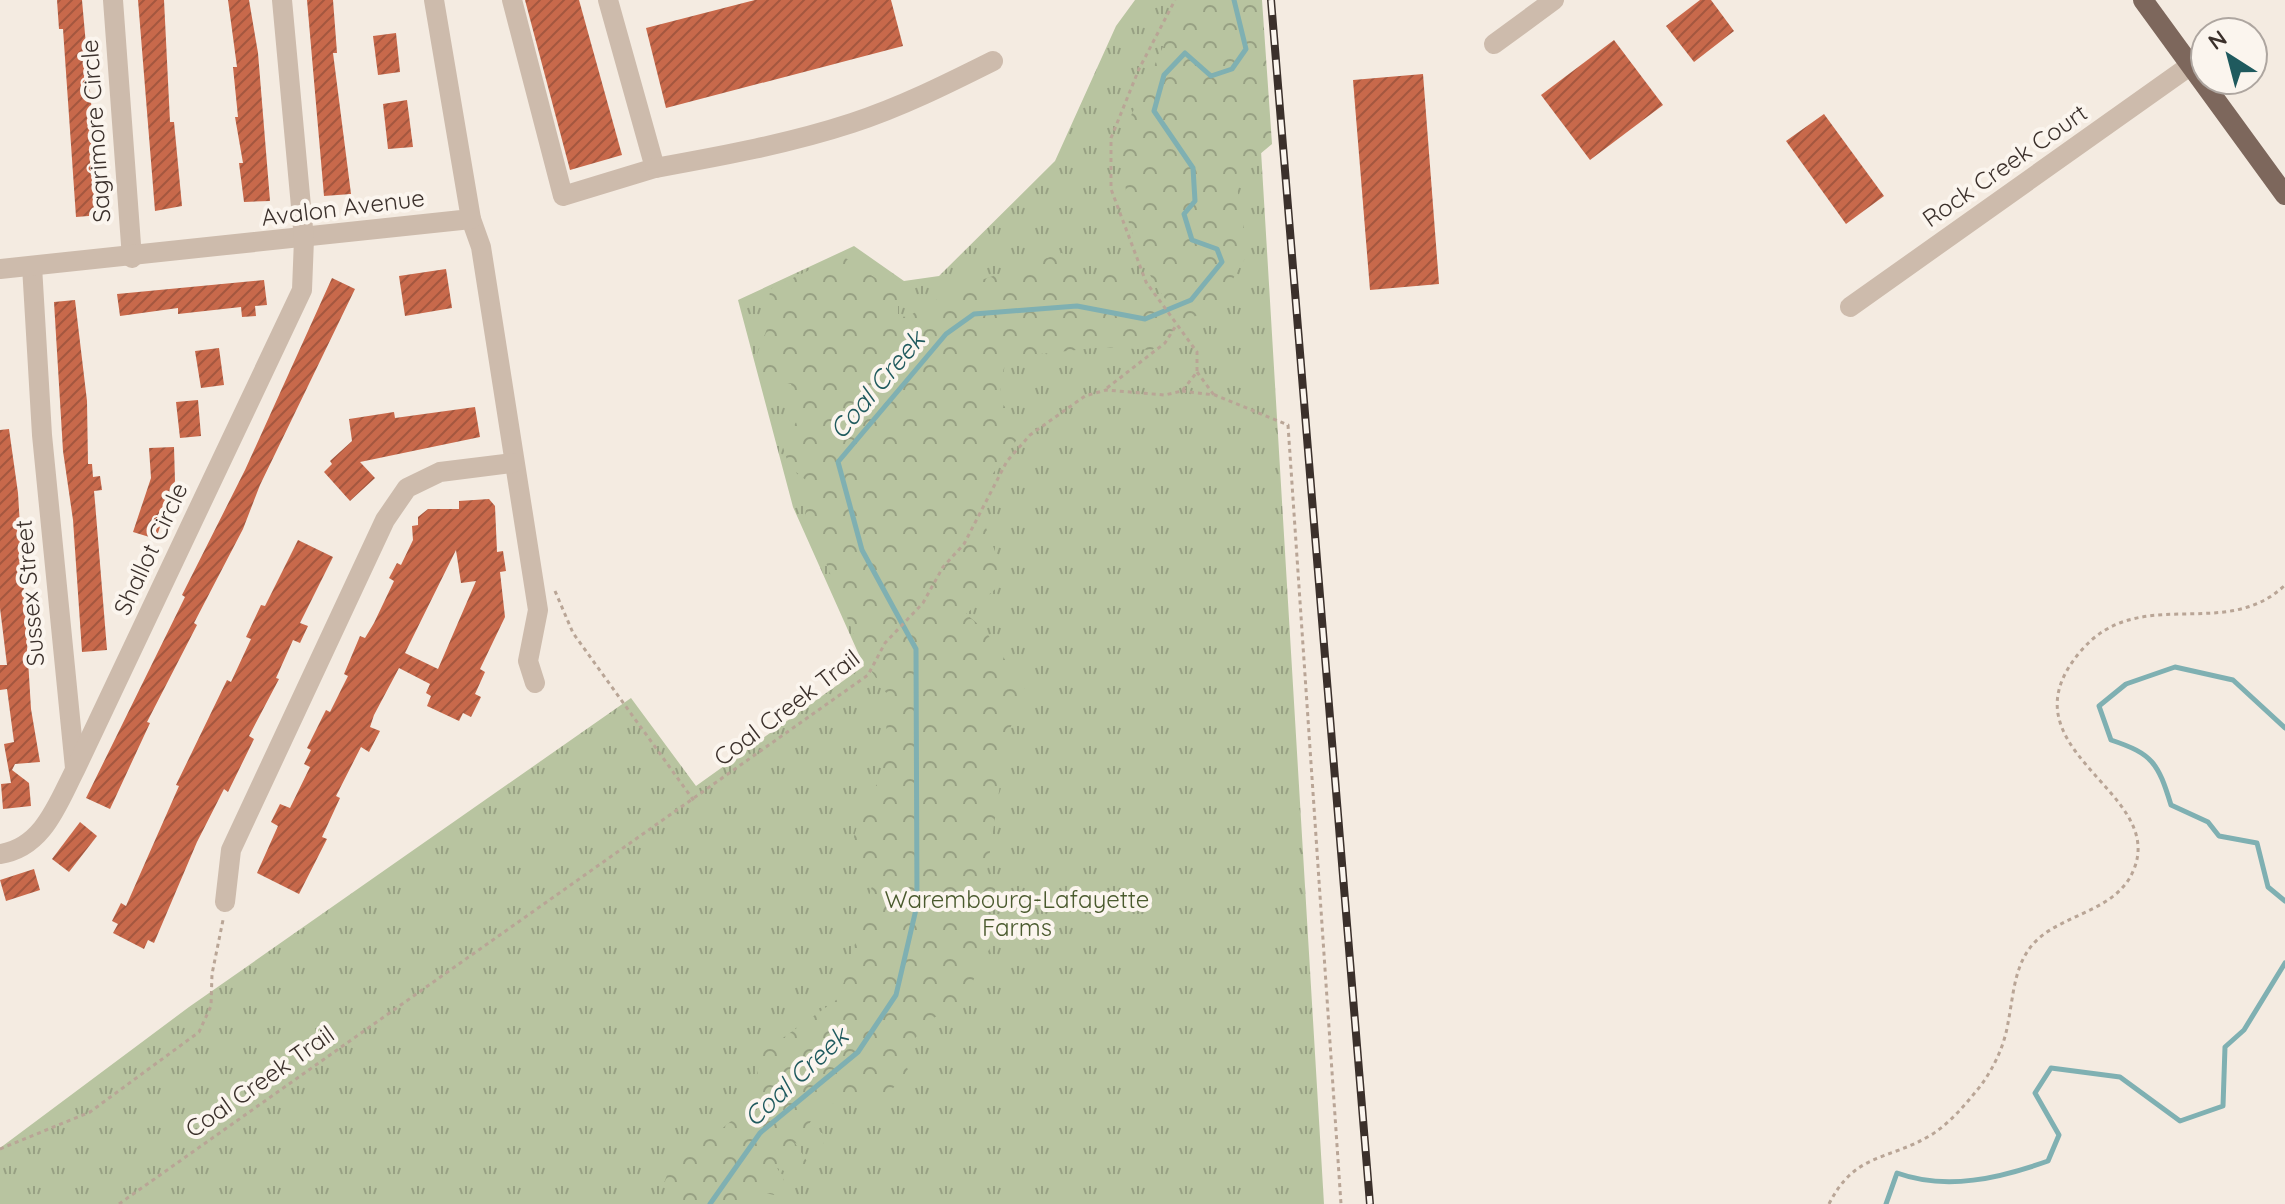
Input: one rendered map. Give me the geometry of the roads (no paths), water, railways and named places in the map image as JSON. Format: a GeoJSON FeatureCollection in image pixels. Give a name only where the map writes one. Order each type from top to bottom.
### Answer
{"type":"FeatureCollection","features":[{"type":"Feature","properties":{"kind":"main road"},"geometry":{"type":"LineString","coordinates":[[2143,0],[2189,62]]}},
{"type":"Feature","properties":{"kind":"main road"},"geometry":{"type":"LineString","coordinates":[[2213,96],[2285,195]]}},
{"type":"Feature","properties":{"kind":"street","name":"Sagrimore Circle"},"geometry":{"type":"LineString","coordinates":[[113,0],[132,258]]}},
{"type":"Feature","properties":{"kind":"street"},"geometry":{"type":"LineString","coordinates":[[282,0],[304,239]]}},
{"type":"Feature","properties":{"kind":"street"},"geometry":{"type":"LineString","coordinates":[[434,0],[471,219],[481,247],[512,463],[538,610],[528,661],[535,683]]}},
{"type":"Feature","properties":{"kind":"street"},"geometry":{"type":"LineString","coordinates":[[512,0],[563,196],[655,168],[734,154],[852,123],[926,94],[993,61]]}},
{"type":"Feature","properties":{"kind":"street"},"geometry":{"type":"LineString","coordinates":[[1494,44],[1554,0]]}},
{"type":"Feature","properties":{"kind":"street"},"geometry":{"type":"LineString","coordinates":[[615,2],[655,168]]}},
{"type":"Feature","properties":{"kind":"street","name":"Rock Creek Court"},"geometry":{"type":"LineString","coordinates":[[1850,307],[2189,66]]}},
{"type":"Feature","properties":{"kind":"street","name":"Avalon Avenue"},"geometry":{"type":"LineString","coordinates":[[0,269],[132,258],[471,219]]}},
{"type":"Feature","properties":{"kind":"street","name":"Shallot Circle"},"geometry":{"type":"LineString","coordinates":[[0,854],[26,845],[44,828],[75,770],[302,290],[304,239]]}},
{"type":"Feature","properties":{"kind":"street","name":"Sussex Street"},"geometry":{"type":"LineString","coordinates":[[32,266],[42,435],[75,770]]}},
{"type":"Feature","properties":{"kind":"street"},"geometry":{"type":"LineString","coordinates":[[225,902],[231,850],[385,520],[407,488],[440,472],[512,463]]}},
{"type":"Feature","properties":{"kind":"waterway","name":"Coal Creek"},"geometry":{"type":"LineString","coordinates":[[710,1204],[760,1133],[858,1052],[896,995],[917,905],[916,649],[862,550],[838,462],[946,334],[974,314],[1077,306],[1145,319],[1191,300],[1222,262],[1217,249],[1192,240],[1184,214],[1195,201],[1193,168],[1154,111],[1164,75],[1185,53],[1211,76],[1232,69],[1246,49],[1234,0]]}},
{"type":"Feature","properties":{"kind":"waterway"},"geometry":{"type":"LineString","coordinates":[[2285,728],[2233,680],[2175,667],[2126,684],[2099,706],[2111,740],[2136,750],[2152,762],[2171,805],[2208,822],[2219,836],[2257,843],[2268,887],[2285,901]]}},
{"type":"Feature","properties":{"kind":"waterway"},"geometry":{"type":"LineString","coordinates":[[1886,1204],[1897,1173],[1954,1182],[2011,1173],[2048,1161],[2059,1135],[2035,1093],[2051,1068],[2120,1077],[2180,1121],[2223,1106],[2225,1047],[2244,1030],[2285,963]]}},
{"type":"Feature","properties":{"kind":"railway"},"geometry":{"type":"LineString","coordinates":[[1271,0],[1370,1204]]}},
{"type":"Feature","properties":{"kind":"park label","name":"Warembourg-Lafayette Farms"},"geometry":{"type":"Point","coordinates":[1017,914]}}]}
